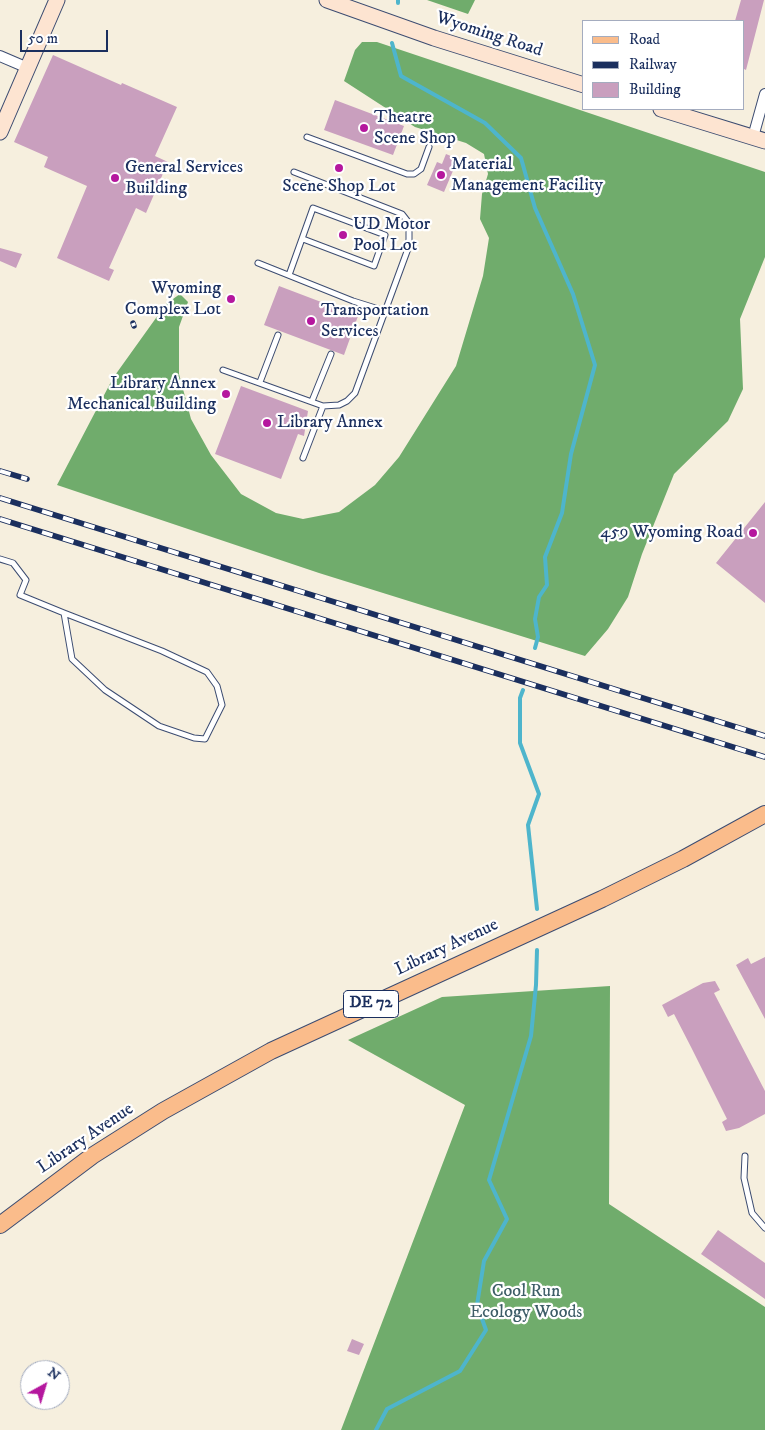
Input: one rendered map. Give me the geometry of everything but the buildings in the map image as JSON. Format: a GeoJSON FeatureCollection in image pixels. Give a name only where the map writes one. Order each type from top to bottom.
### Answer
{"type":"FeatureCollection","features":[{"type":"Feature","properties":{"kind":"main road","name":"Library Avenue"},"geometry":{"type":"LineString","coordinates":[[0,1225],[100,1151],[163,1111],[271,1051],[610,895],[683,859],[763,816]]}},
{"type":"Feature","properties":{"kind":"street"},"geometry":{"type":"LineString","coordinates":[[0,132],[57,0]]}},
{"type":"Feature","properties":{"kind":"street","name":"Wyoming Road"},"geometry":{"type":"LineString","coordinates":[[327,0],[434,38],[582,84]]}},
{"type":"Feature","properties":{"kind":"street"},"geometry":{"type":"LineString","coordinates":[[0,56],[28,68]]}},
{"type":"Feature","properties":{"kind":"street"},"geometry":{"type":"LineString","coordinates":[[664,110],[759,139],[765,94]]}},
{"type":"Feature","properties":{"kind":"lane"},"geometry":{"type":"LineString","coordinates":[[307,137],[407,174],[414,174],[421,169],[429,147]]}},
{"type":"Feature","properties":{"kind":"lane"},"geometry":{"type":"LineString","coordinates":[[223,370],[323,406],[339,405],[355,393],[409,246],[408,223],[402,214],[294,172]]}},
{"type":"Feature","properties":{"kind":"lane"},"geometry":{"type":"LineString","coordinates":[[289,275],[313,208],[385,235],[374,266],[303,239]]}},
{"type":"Feature","properties":{"kind":"lane"},"geometry":{"type":"LineString","coordinates":[[258,263],[353,301],[385,310]]}},
{"type":"Feature","properties":{"kind":"lane"},"geometry":{"type":"LineString","coordinates":[[260,382],[278,335]]}},
{"type":"Feature","properties":{"kind":"lane"},"geometry":{"type":"LineString","coordinates":[[312,401],[331,354]]}},
{"type":"Feature","properties":{"kind":"lane"},"geometry":{"type":"LineString","coordinates":[[303,458],[323,406]]}},
{"type":"Feature","properties":{"kind":"lane"},"geometry":{"type":"LineString","coordinates":[[0,559],[13,563],[26,580],[20,595],[162,651],[207,672],[218,686],[222,704],[205,738],[194,738],[159,726],[105,690],[72,659],[64,613]]}},
{"type":"Feature","properties":{"kind":"lane"},"geometry":{"type":"LineString","coordinates":[[745,1156],[744,1178],[752,1213],[765,1228]]}},
{"type":"Feature","properties":{"kind":"green space"},"geometry":{"type":"Polygon","coordinates":[[[427,0],[475,0],[468,14],[427,0]]]}},
{"type":"Feature","properties":{"kind":"green space"},"geometry":{"type":"Polygon","coordinates":[[[362,42],[377,42],[765,172],[765,257],[740,319],[743,389],[728,421],[674,474],[642,554],[628,597],[608,629],[585,656],[319,573],[57,485],[113,378],[166,304],[180,294],[188,302],[179,327],[179,374],[191,419],[211,455],[241,494],[276,513],[303,519],[339,512],[375,485],[399,457],[456,366],[483,276],[489,238],[480,219],[482,194],[488,174],[484,154],[466,143],[415,127],[344,81],[355,50],[362,42]]]}},
{"type":"Feature","properties":{"kind":"green space","name":"Cool Run Ecology Woods"},"geometry":{"type":"Polygon","coordinates":[[[610,986],[609,1204],[765,1307],[765,1430],[341,1430],[465,1105],[348,1040],[442,997],[610,986]]]}},
{"type":"Feature","properties":{"kind":"waterway"},"geometry":{"type":"LineString","coordinates":[[392,43],[401,76],[485,123],[521,158],[535,208],[573,294],[595,365],[571,454],[562,513],[545,557],[547,585],[539,597],[535,619],[538,637],[535,648]]}},
{"type":"Feature","properties":{"kind":"waterway"},"geometry":{"type":"LineString","coordinates":[[523,690],[520,698],[520,743],[539,794],[528,825],[537,909]]}},
{"type":"Feature","properties":{"kind":"waterway"},"geometry":{"type":"LineString","coordinates":[[376,1430],[387,1409],[460,1371],[486,1330],[477,1305],[484,1261],[507,1219],[489,1180],[531,1036],[537,950]]}},
{"type":"Feature","properties":{"kind":"railway"},"geometry":{"type":"LineString","coordinates":[[0,471],[27,479]]}},
{"type":"Feature","properties":{"kind":"railway"},"geometry":{"type":"LineString","coordinates":[[0,498],[765,736]]}},
{"type":"Feature","properties":{"kind":"railway"},"geometry":{"type":"LineString","coordinates":[[0,519],[765,757]]}},
{"type":"Feature","properties":{"kind":"place","name":"Theatre Scene Shop"},"geometry":{"type":"Point","coordinates":[364,128]}},
{"type":"Feature","properties":{"kind":"place","name":"Scene Shop Lot"},"geometry":{"type":"Point","coordinates":[339,168]}},
{"type":"Feature","properties":{"kind":"place","name":"Material Management Facility"},"geometry":{"type":"Point","coordinates":[441,175]}},
{"type":"Feature","properties":{"kind":"place","name":"General Services Building"},"geometry":{"type":"Point","coordinates":[115,178]}},
{"type":"Feature","properties":{"kind":"place","name":"UD Motor Pool Lot"},"geometry":{"type":"Point","coordinates":[343,235]}},
{"type":"Feature","properties":{"kind":"place","name":"Wyoming Complex Lot"},"geometry":{"type":"Point","coordinates":[231,299]}},
{"type":"Feature","properties":{"kind":"place","name":"Transportation Services"},"geometry":{"type":"Point","coordinates":[311,321]}},
{"type":"Feature","properties":{"kind":"place","name":"Library Annex Mechanical Building"},"geometry":{"type":"Point","coordinates":[226,394]}},
{"type":"Feature","properties":{"kind":"place","name":"Library Annex"},"geometry":{"type":"Point","coordinates":[267,423]}},
{"type":"Feature","properties":{"kind":"place","name":"459 Wyoming Road"},"geometry":{"type":"Point","coordinates":[753,533]}}]}
